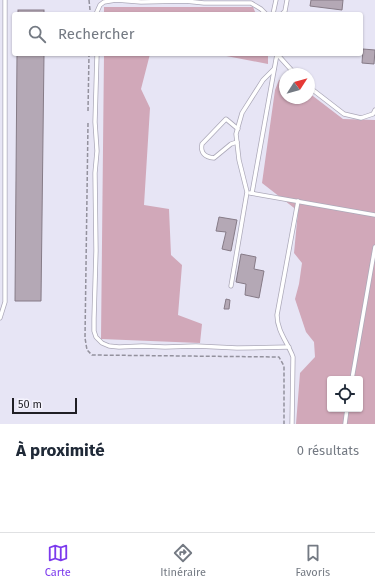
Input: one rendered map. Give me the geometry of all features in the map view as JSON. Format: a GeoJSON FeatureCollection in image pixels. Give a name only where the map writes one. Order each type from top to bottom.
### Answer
{"type":"FeatureCollection","features":[{"type":"Feature","properties":{"kind":"lane"},"geometry":{"type":"LineString","coordinates":[[0,318],[4,302],[5,0]]}},
{"type":"Feature","properties":{"kind":"lane"},"geometry":{"type":"LineString","coordinates":[[97,12],[100,5],[104,2],[116,0],[141,2],[185,1],[204,3],[251,3],[261,8],[264,12]]}},
{"type":"Feature","properties":{"kind":"lane"},"geometry":{"type":"LineString","coordinates":[[273,12],[276,0]]}},
{"type":"Feature","properties":{"kind":"lane"},"geometry":{"type":"LineString","coordinates":[[285,12],[288,0]]}},
{"type":"Feature","properties":{"kind":"lane"},"geometry":{"type":"LineString","coordinates":[[97,56],[95,122],[97,151],[95,173],[96,243],[94,319],[94,331],[96,337],[102,344],[119,347],[289,347]]}},
{"type":"Feature","properties":{"kind":"lane"},"geometry":{"type":"LineString","coordinates":[[252,193],[277,56]]}},
{"type":"Feature","properties":{"kind":"lane"},"geometry":{"type":"LineString","coordinates":[[279,56],[290,68]]}},
{"type":"Feature","properties":{"kind":"lane"},"geometry":{"type":"LineString","coordinates":[[231,286],[247,192],[239,160],[236,134],[242,113],[263,80],[274,70]]}},
{"type":"Feature","properties":{"kind":"lane"},"geometry":{"type":"LineString","coordinates":[[315,92],[344,114],[361,118],[373,114],[375,110]]}},
{"type":"Feature","properties":{"kind":"lane"},"geometry":{"type":"LineString","coordinates":[[237,142],[231,144],[214,158],[209,158],[203,154],[201,149],[202,144],[226,119],[238,130]]}},
{"type":"Feature","properties":{"kind":"lane"},"geometry":{"type":"LineString","coordinates":[[247,192],[375,215]]}},
{"type":"Feature","properties":{"kind":"lane"},"geometry":{"type":"LineString","coordinates":[[292,424],[293,357],[279,330],[277,316],[298,201]]}},
{"type":"Feature","properties":{"kind":"lane"},"geometry":{"type":"LineString","coordinates":[[353,376],[375,247]]}},
{"type":"Feature","properties":{"kind":"lane"},"geometry":{"type":"LineString","coordinates":[[345,424],[347,412]]}},
{"type":"Feature","properties":{"kind":"path"},"geometry":{"type":"LineString","coordinates":[[89,0],[90,12]]}},
{"type":"Feature","properties":{"kind":"path"},"geometry":{"type":"LineString","coordinates":[[88,115],[89,56]]}},
{"type":"Feature","properties":{"kind":"path"},"geometry":{"type":"LineString","coordinates":[[88,123],[85,338],[87,350],[92,355],[279,357],[284,366],[284,424]]}},
{"type":"Feature","properties":{"kind":"shaded area"},"geometry":{"type":"Polygon","coordinates":[[[104,7],[253,7],[255,12],[104,12],[104,7]]]}},
{"type":"Feature","properties":{"kind":"shaded area"},"geometry":{"type":"Polygon","coordinates":[[[104,56],[149,56],[141,89],[150,108],[144,205],[169,209],[171,255],[182,265],[178,315],[202,324],[200,343],[101,339],[104,56]]]}},
{"type":"Feature","properties":{"kind":"shaded area"},"geometry":{"type":"Polygon","coordinates":[[[226,56],[268,56],[268,64],[226,56]]]}},
{"type":"Feature","properties":{"kind":"shaded area"},"geometry":{"type":"Polygon","coordinates":[[[279,80],[279,104],[315,104],[315,98],[343,119],[375,120],[375,424],[296,424],[300,373],[315,357],[314,342],[306,332],[295,299],[302,263],[294,253],[298,211],[262,183],[275,90],[279,80]]]}},
{"type":"Feature","properties":{"kind":"building"},"geometry":{"type":"Polygon","coordinates":[[[311,0],[343,0],[342,10],[310,6],[311,0]]]}},
{"type":"Feature","properties":{"kind":"building"},"geometry":{"type":"Polygon","coordinates":[[[18,10],[44,10],[44,12],[18,12],[18,10]]]}},
{"type":"Feature","properties":{"kind":"building"},"geometry":{"type":"Polygon","coordinates":[[[363,49],[375,50],[374,64],[362,63],[363,49]]]}},
{"type":"Feature","properties":{"kind":"building"},"geometry":{"type":"Polygon","coordinates":[[[17,56],[44,56],[41,301],[15,301],[17,56]]]}},
{"type":"Feature","properties":{"kind":"building"},"geometry":{"type":"Polygon","coordinates":[[[219,217],[237,220],[231,251],[222,249],[226,232],[216,231],[219,217]]]}},
{"type":"Feature","properties":{"kind":"building"},"geometry":{"type":"Polygon","coordinates":[[[241,254],[256,257],[254,269],[264,271],[259,298],[245,295],[246,284],[236,282],[241,254]]]}},
{"type":"Feature","properties":{"kind":"building"},"geometry":{"type":"Polygon","coordinates":[[[226,299],[230,300],[229,309],[224,309],[226,299]]]}}]}
